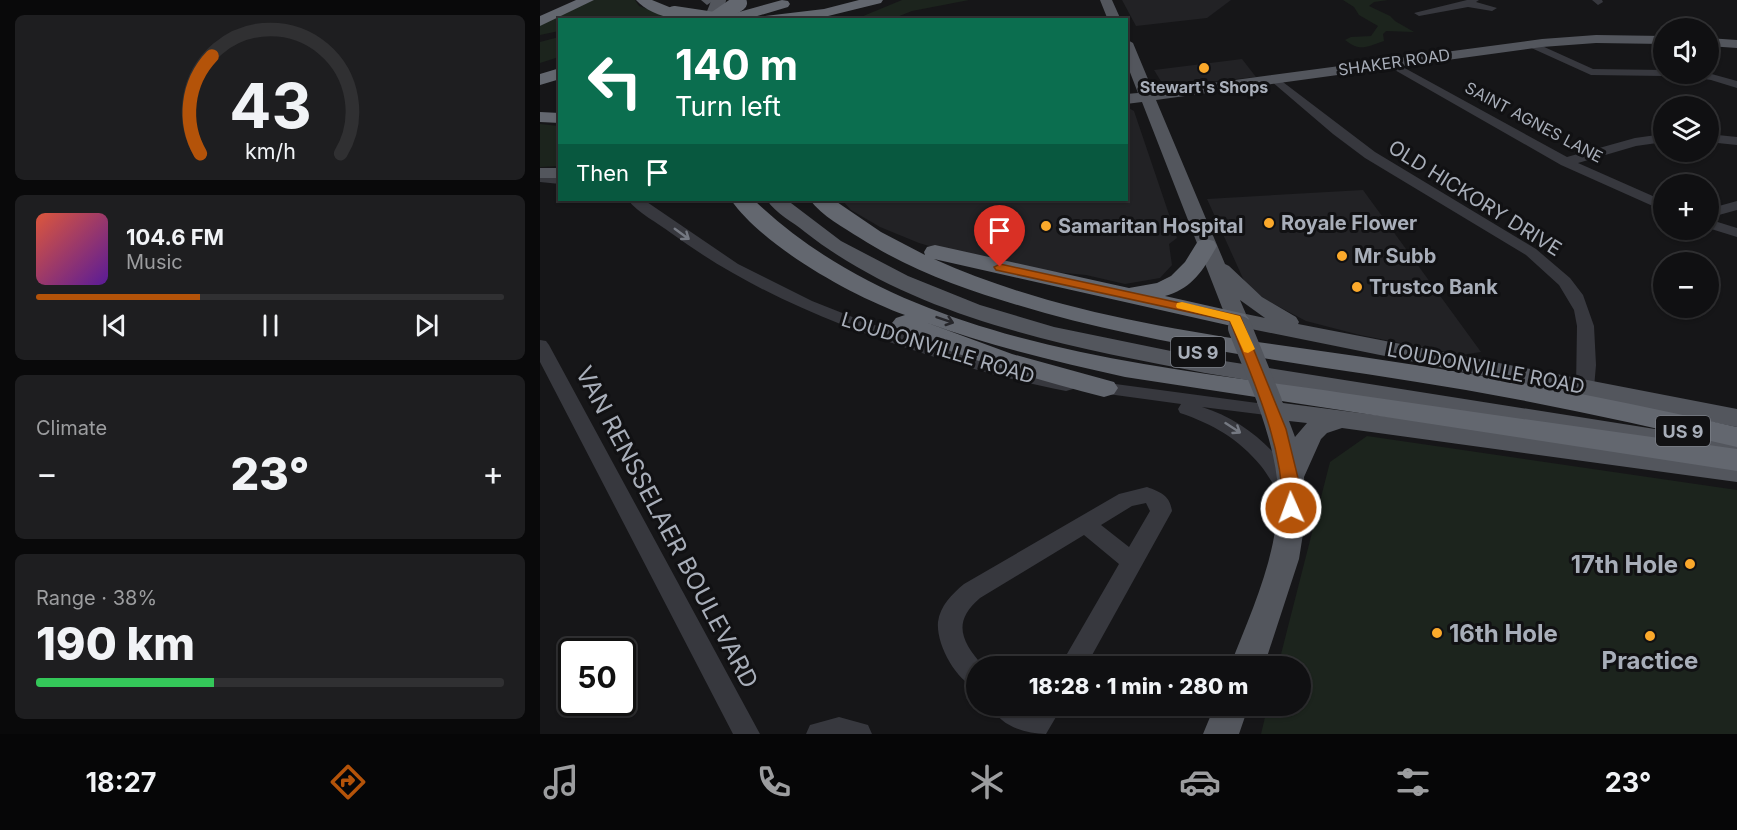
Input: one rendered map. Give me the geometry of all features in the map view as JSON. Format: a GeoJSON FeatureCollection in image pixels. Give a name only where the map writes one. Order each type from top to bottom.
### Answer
{"type":"FeatureCollection","features":[{"type":"Feature","properties":{"kind":"highway"},"geometry":{"type":"LineString","coordinates":[[540,22],[587,0]]}},
{"type":"Feature","properties":{"kind":"highway"},"geometry":{"type":"LineString","coordinates":[[643,0],[653,7],[674,14],[798,0]]}},
{"type":"Feature","properties":{"kind":"highway"},"geometry":{"type":"LineString","coordinates":[[706,18],[767,0]]}},
{"type":"Feature","properties":{"kind":"highway"},"geometry":{"type":"LineString","coordinates":[[782,18],[824,13],[876,0]]}},
{"type":"Feature","properties":{"kind":"highway"},"geometry":{"type":"LineString","coordinates":[[846,18],[887,0]]}},
{"type":"Feature","properties":{"kind":"highway"},"geometry":{"type":"LineString","coordinates":[[714,11],[738,1]]}},
{"type":"Feature","properties":{"kind":"highway"},"geometry":{"type":"LineString","coordinates":[[540,69],[558,64]]}},
{"type":"Feature","properties":{"kind":"highway"},"geometry":{"type":"LineString","coordinates":[[540,80],[558,74]]}},
{"type":"Feature","properties":{"kind":"highway"},"geometry":{"type":"LineString","coordinates":[[540,117],[558,118]]}},
{"type":"Feature","properties":{"kind":"highway"},"geometry":{"type":"LineString","coordinates":[[732,201],[798,249],[824,273],[889,314],[923,332],[1003,362],[1104,387]]}},
{"type":"Feature","properties":{"kind":"highway"},"geometry":{"type":"LineString","coordinates":[[743,201],[762,221]]}},
{"type":"Feature","properties":{"kind":"highway"},"geometry":{"type":"LineString","coordinates":[[823,201],[865,232],[925,263],[1000,292],[1075,314],[1188,338],[1508,389],[1737,438]]}},
{"type":"Feature","properties":{"kind":"highway"},"geometry":{"type":"LineString","coordinates":[[824,201],[870,227],[920,248],[1116,292],[1238,323]]}},
{"type":"Feature","properties":{"kind":"highway"},"geometry":{"type":"LineString","coordinates":[[798,249],[846,278],[911,308],[988,335],[1068,356],[1168,376],[1737,460]]}},
{"type":"Feature","properties":{"kind":"highway"},"geometry":{"type":"LineString","coordinates":[[1116,292],[1149,291],[1176,284],[1187,276],[1208,252]]}},
{"type":"Feature","properties":{"kind":"main road"},"geometry":{"type":"LineString","coordinates":[[1106,0],[1114,18]]}},
{"type":"Feature","properties":{"kind":"main road","name":"SHAKER ROAD"},"geometry":{"type":"LineString","coordinates":[[1128,99],[1532,44],[1596,39],[1653,40]]}},
{"type":"Feature","properties":{"kind":"main road"},"geometry":{"type":"LineString","coordinates":[[1719,43],[1737,44]]}},
{"type":"Feature","properties":{"kind":"main road"},"geometry":{"type":"LineString","coordinates":[[1128,48],[1271,406],[1291,485],[1290,529],[1284,556],[1275,589],[1251,656]]}},
{"type":"Feature","properties":{"kind":"main road"},"geometry":{"type":"LineString","coordinates":[[540,173],[558,173]]}},
{"type":"Feature","properties":{"kind":"main road","name":"US 9"},"geometry":{"type":"LineString","coordinates":[[777,201],[824,238],[891,275],[963,305],[1056,334],[1129,351],[1220,368],[1737,451]]}},
{"type":"Feature","properties":{"kind":"main road","name":"US 9"},"geometry":{"type":"LineString","coordinates":[[796,201],[843,235],[907,270],[982,300],[1072,327],[1189,351],[1737,438]]}},
{"type":"Feature","properties":{"kind":"main road"},"geometry":{"type":"LineString","coordinates":[[1208,252],[1240,290],[1262,307],[1289,323],[1330,337]]}},
{"type":"Feature","properties":{"kind":"main road","name":"LOUDONVILLE ROAD"},"geometry":{"type":"LineString","coordinates":[[1238,323],[1330,337],[1737,418]]}},
{"type":"Feature","properties":{"kind":"main road"},"geometry":{"type":"LineString","coordinates":[[1271,406],[1346,419],[1737,472]]}},
{"type":"Feature","properties":{"kind":"main road"},"geometry":{"type":"LineString","coordinates":[[1291,485],[1312,430],[1324,423],[1346,419]]}},
{"type":"Feature","properties":{"kind":"main road"},"geometry":{"type":"LineString","coordinates":[[1221,734],[1228,716]]}},
{"type":"Feature","properties":{"kind":"street"},"geometry":{"type":"LineString","coordinates":[[1419,13],[1471,2],[1492,8]]}},
{"type":"Feature","properties":{"kind":"street"},"geometry":{"type":"LineString","coordinates":[[1532,44],[1591,72],[1653,73]]}},
{"type":"Feature","properties":{"kind":"street","name":"SAINT AGNES LANE"},"geometry":{"type":"LineString","coordinates":[[1390,63],[1566,162],[1653,202]]}},
{"type":"Feature","properties":{"kind":"street","name":"OLD HICKORY DRIVE"},"geometry":{"type":"LineString","coordinates":[[1275,79],[1330,126],[1370,155],[1531,252],[1554,270],[1578,298],[1585,316],[1588,334],[1585,388]]}},
{"type":"Feature","properties":{"kind":"street"},"geometry":{"type":"LineString","coordinates":[[1719,79],[1737,85]]}},
{"type":"Feature","properties":{"kind":"street"},"geometry":{"type":"LineString","coordinates":[[1719,139],[1737,141]]}},
{"type":"Feature","properties":{"kind":"street"},"geometry":{"type":"LineString","coordinates":[[1566,162],[1635,142],[1653,140]]}},
{"type":"Feature","properties":{"kind":"street"},"geometry":{"type":"LineString","coordinates":[[540,178],[558,180]]}},
{"type":"Feature","properties":{"kind":"street","name":"LOUDONVILLE ROAD"},"geometry":{"type":"LineString","coordinates":[[636,201],[731,266],[784,295],[900,340],[1001,371],[1064,385],[1104,387],[1139,394],[1271,406]]}},
{"type":"Feature","properties":{"kind":"street"},"geometry":{"type":"LineString","coordinates":[[1719,211],[1737,205]]}},
{"type":"Feature","properties":{"kind":"street"},"geometry":{"type":"LineString","coordinates":[[1719,227],[1737,233]]}},
{"type":"Feature","properties":{"kind":"street","name":"VAN RENSSELAER BOULEVARD"},"geometry":{"type":"LineString","coordinates":[[540,345],[747,734]]}},
{"type":"Feature","properties":{"kind":"street"},"geometry":{"type":"LineString","coordinates":[[1139,394],[1209,415],[1232,426],[1264,454],[1291,485]]}},
{"type":"Feature","properties":{"kind":"street"},"geometry":{"type":"LineString","coordinates":[[966,663],[953,642],[951,625],[956,605],[972,591],[1084,523],[1134,497],[1147,495],[1156,499],[1160,503],[1161,511],[1079,656]]}},
{"type":"Feature","properties":{"kind":"street"},"geometry":{"type":"LineString","coordinates":[[1084,523],[1133,563]]}},
{"type":"Feature","properties":{"kind":"street"},"geometry":{"type":"LineString","coordinates":[[1019,716],[1026,721],[1040,721]]}},
{"type":"Feature","properties":{"kind":"street"},"geometry":{"type":"LineString","coordinates":[[819,734],[839,729],[859,734]]}},
{"type":"Feature","properties":{"kind":"shaded area"},"geometry":{"type":"Polygon","coordinates":[[[593,0],[635,0],[639,6],[673,18],[558,18],[558,31],[540,35],[540,24],[593,0]]]}},
{"type":"Feature","properties":{"kind":"shaded area"},"geometry":{"type":"Polygon","coordinates":[[[902,0],[969,0],[912,11],[894,18],[858,18],[902,0]]]}},
{"type":"Feature","properties":{"kind":"shaded area"},"geometry":{"type":"Polygon","coordinates":[[[1122,0],[1231,0],[1207,18],[1136,26],[1122,0]]]}},
{"type":"Feature","properties":{"kind":"shaded area"},"geometry":{"type":"Polygon","coordinates":[[[1343,0],[1388,0],[1374,2],[1369,6],[1390,16],[1414,32],[1386,31],[1383,34],[1384,41],[1363,47],[1355,46],[1345,40],[1351,37],[1371,36],[1378,26],[1359,15],[1354,7],[1343,0]]]}},
{"type":"Feature","properties":{"kind":"shaded area"},"geometry":{"type":"Polygon","coordinates":[[[558,37],[558,57],[540,63],[540,42],[558,37]]]}},
{"type":"Feature","properties":{"kind":"shaded area"},"geometry":{"type":"Polygon","coordinates":[[[1242,59],[1256,77],[1169,86],[1162,83],[1154,70],[1242,59]]]}},
{"type":"Feature","properties":{"kind":"shaded area"},"geometry":{"type":"Polygon","coordinates":[[[1128,108],[1134,111],[1177,238],[1169,244],[1172,265],[1160,278],[1125,284],[1086,275],[1044,271],[956,254],[919,243],[880,227],[851,210],[843,201],[1128,201],[1128,108]]]}},
{"type":"Feature","properties":{"kind":"shaded area"},"geometry":{"type":"Polygon","coordinates":[[[540,124],[558,126],[558,166],[540,167],[540,124]]]}},
{"type":"Feature","properties":{"kind":"shaded area"},"geometry":{"type":"Polygon","coordinates":[[[1363,190],[1481,352],[1461,355],[1360,335],[1306,321],[1268,301],[1246,285],[1207,199],[1363,190]]]}},
{"type":"Feature","properties":{"kind":"shaded area"},"geometry":{"type":"Polygon","coordinates":[[[1367,436],[1737,490],[1737,734],[1261,734],[1265,716],[1311,716],[1311,656],[1281,656],[1330,462],[1367,436]]]}},
{"type":"Feature","properties":{"kind":"slow traffic"},"geometry":{"type":"LineString","coordinates":[[1182,306],[1236,319],[1248,349]]}},
{"type":"Feature","properties":{"kind":"place","name":"Stewart's Shops"},"geometry":{"type":"Point","coordinates":[1204,68]}},
{"type":"Feature","properties":{"kind":"place","name":"Royale Flower"},"geometry":{"type":"Point","coordinates":[1269,223]}},
{"type":"Feature","properties":{"kind":"place","name":"Samaritan Hospital"},"geometry":{"type":"Point","coordinates":[1046,226]}},
{"type":"Feature","properties":{"kind":"place","name":"Mr Subb"},"geometry":{"type":"Point","coordinates":[1342,256]}},
{"type":"Feature","properties":{"kind":"place","name":"Trustco Bank"},"geometry":{"type":"Point","coordinates":[1357,287]}},
{"type":"Feature","properties":{"kind":"place","name":"17th Hole"},"geometry":{"type":"Point","coordinates":[1690,564]}},
{"type":"Feature","properties":{"kind":"place","name":"16th Hole"},"geometry":{"type":"Point","coordinates":[1437,633]}},
{"type":"Feature","properties":{"kind":"place","name":"Practice"},"geometry":{"type":"Point","coordinates":[1650,636]}},
{"type":"Feature","properties":{"kind":"route"},"geometry":{"type":"LineString","coordinates":[[1000,267],[1236,319],[1279,429],[1292,491],[1291,508]]}}]}
